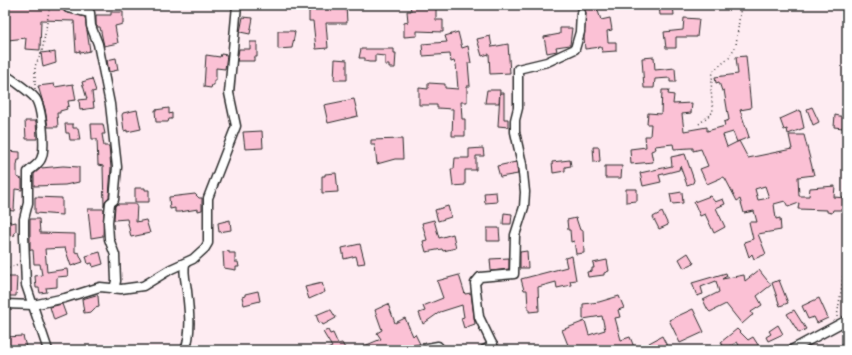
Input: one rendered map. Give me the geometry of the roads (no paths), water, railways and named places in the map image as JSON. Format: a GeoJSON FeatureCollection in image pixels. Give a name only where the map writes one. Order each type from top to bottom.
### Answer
{"type":"FeatureCollection","features":[{"type":"Feature","properties":{"kind":"street"},"geometry":{"type":"LineString","coordinates":[[68,5],[68,8],[90,13],[91,26],[98,44],[110,104],[117,167],[114,200],[110,203],[108,222],[109,238],[115,255],[116,281],[114,289]]}},
{"type":"Feature","properties":{"kind":"street"},"geometry":{"type":"LineString","coordinates":[[5,304],[32,305],[65,298],[88,289],[100,287],[114,289],[143,286],[171,269],[185,264],[205,248],[208,242],[208,198],[236,126],[229,93],[237,5]]}},
{"type":"Feature","properties":{"kind":"street"},"geometry":{"type":"LineString","coordinates":[[484,350],[494,348],[479,317],[475,283],[480,277],[514,274],[516,235],[524,207],[525,192],[515,132],[518,69],[547,62],[575,49],[580,32],[581,13]]}},
{"type":"Feature","properties":{"kind":"street"},"geometry":{"type":"LineString","coordinates":[[5,75],[14,80],[35,98],[42,123],[44,153],[40,161],[28,172],[28,203],[24,220],[24,236],[26,285],[48,350]]}},
{"type":"Feature","properties":{"kind":"street"},"geometry":{"type":"LineString","coordinates":[[185,264],[184,270],[189,306],[189,342],[186,350]]}},
{"type":"Feature","properties":{"kind":"street"},"geometry":{"type":"LineString","coordinates":[[791,350],[847,320]]}},
{"type":"Feature","properties":{"kind":"street"},"geometry":{"type":"LineString","coordinates":[[416,350],[433,345],[438,346],[441,350]]}}]}
